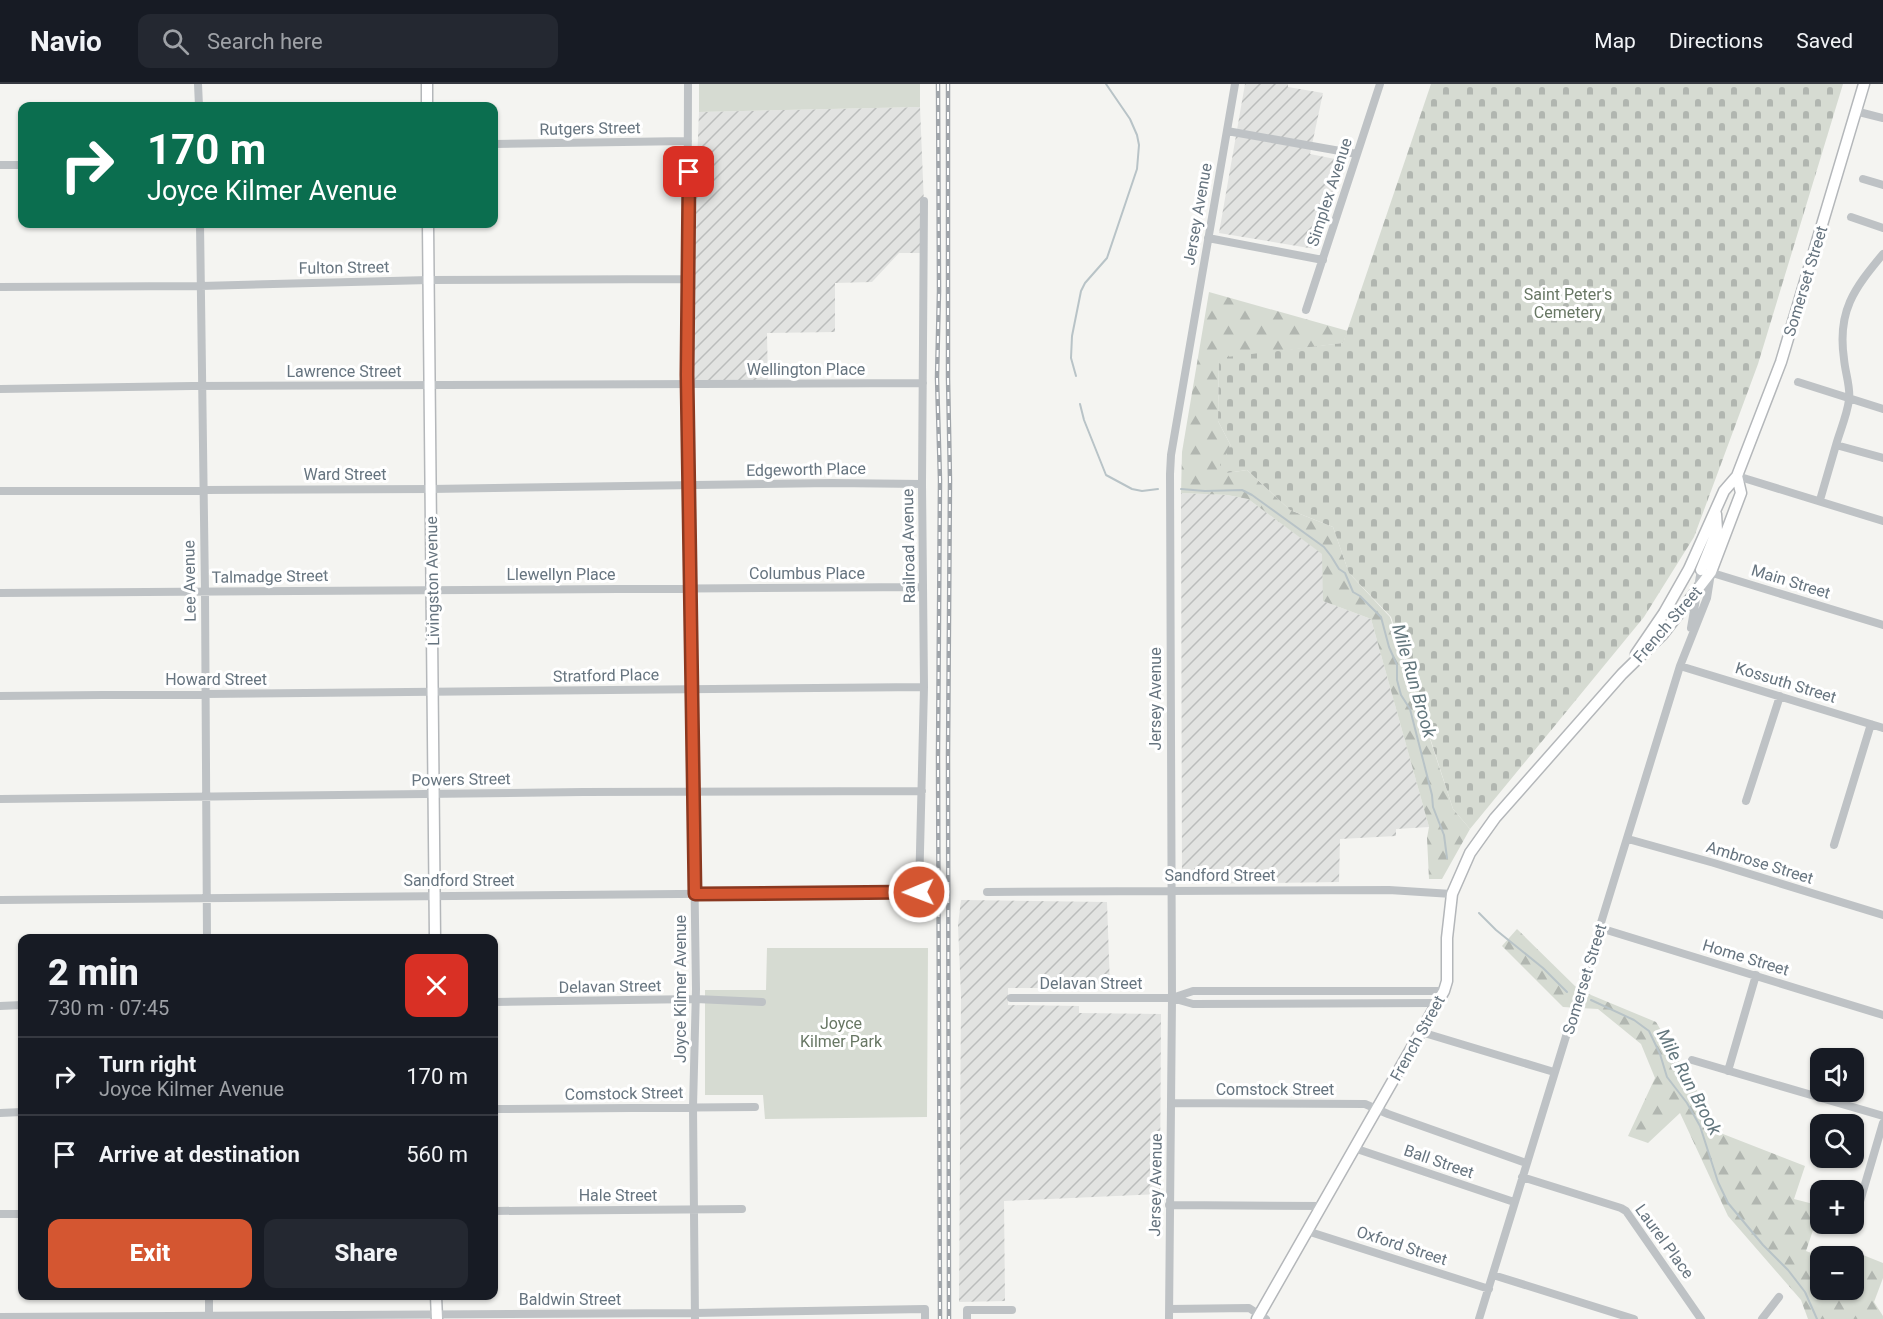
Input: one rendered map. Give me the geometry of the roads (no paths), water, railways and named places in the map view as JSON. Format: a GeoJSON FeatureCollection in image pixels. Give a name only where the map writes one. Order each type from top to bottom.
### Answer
{"type":"FeatureCollection","features":[{"type":"Feature","properties":{"kind":"main road"},"geometry":{"type":"LineString","coordinates":[[427,84],[427,102]]}},
{"type":"Feature","properties":{"kind":"main road","name":"Somerset Street"},"geometry":{"type":"LineString","coordinates":[[1701,570],[1716,510],[1724,491],[1737,476],[1781,362],[1864,84]]}},
{"type":"Feature","properties":{"kind":"main road","name":"Livingston Avenue"},"geometry":{"type":"LineString","coordinates":[[428,228],[435,934]]}},
{"type":"Feature","properties":{"kind":"main road","name":"Somerset Street"},"geometry":{"type":"LineString","coordinates":[[1701,570],[1741,493],[1737,476]]}},
{"type":"Feature","properties":{"kind":"main road","name":"French Street"},"geometry":{"type":"LineString","coordinates":[[1261,1318],[1307,1231],[1444,990],[1447,981],[1447,938],[1452,894],[1470,853],[1492,822],[1622,674],[1663,633],[1695,592],[1701,570]]}},
{"type":"Feature","properties":{"kind":"main road","name":"French Street"},"geometry":{"type":"LineString","coordinates":[[1622,674],[1664,613],[1701,570]]}},
{"type":"Feature","properties":{"kind":"main road"},"geometry":{"type":"LineString","coordinates":[[436,1300],[436,1316]]}},
{"type":"Feature","properties":{"kind":"street"},"geometry":{"type":"LineString","coordinates":[[198,84],[199,102]]}},
{"type":"Feature","properties":{"kind":"street","name":"Joyce Kilmer Avenue"},"geometry":{"type":"LineString","coordinates":[[688,84],[688,385],[696,999],[693,1107],[695,1316]]}},
{"type":"Feature","properties":{"kind":"street","name":"Jersey Avenue"},"geometry":{"type":"LineString","coordinates":[[1169,1319],[1172,998],[1170,465],[1235,84]]}},
{"type":"Feature","properties":{"kind":"street","name":"Simplex Avenue"},"geometry":{"type":"LineString","coordinates":[[1306,310],[1380,84]]}},
{"type":"Feature","properties":{"kind":"street"},"geometry":{"type":"LineString","coordinates":[[1856,111],[1883,118]]}},
{"type":"Feature","properties":{"kind":"street"},"geometry":{"type":"LineString","coordinates":[[1227,131],[1357,154]]}},
{"type":"Feature","properties":{"kind":"street","name":"Rutgers Street"},"geometry":{"type":"LineString","coordinates":[[498,144],[688,141]]}},
{"type":"Feature","properties":{"kind":"street"},"geometry":{"type":"LineString","coordinates":[[0,165],[18,165]]}},
{"type":"Feature","properties":{"kind":"street"},"geometry":{"type":"LineString","coordinates":[[1863,179],[1883,184]]}},
{"type":"Feature","properties":{"kind":"street","name":"Railroad Avenue"},"geometry":{"type":"LineString","coordinates":[[919,892],[924,687],[922,484],[924,201]]}},
{"type":"Feature","properties":{"kind":"street"},"geometry":{"type":"LineString","coordinates":[[1851,217],[1883,228]]}},
{"type":"Feature","properties":{"kind":"street","name":"Lee Avenue"},"geometry":{"type":"LineString","coordinates":[[200,228],[207,934]]}},
{"type":"Feature","properties":{"kind":"street"},"geometry":{"type":"LineString","coordinates":[[1208,238],[1323,260]]}},
{"type":"Feature","properties":{"kind":"street"},"geometry":{"type":"LineString","coordinates":[[1820,500],[1850,398],[1843,355],[1842,332],[1845,311],[1860,283],[1883,254]]}},
{"type":"Feature","properties":{"kind":"street","name":"Fulton Street"},"geometry":{"type":"LineString","coordinates":[[0,287],[201,286],[429,280],[689,279]]}},
{"type":"Feature","properties":{"kind":"street"},"geometry":{"type":"LineString","coordinates":[[1798,382],[1883,409]]}},
{"type":"Feature","properties":{"kind":"street","name":"Wellington Place"},"geometry":{"type":"LineString","coordinates":[[688,385],[923,383]]}},
{"type":"Feature","properties":{"kind":"street","name":"Lawrence Street"},"geometry":{"type":"LineString","coordinates":[[0,389],[203,386],[688,385]]}},
{"type":"Feature","properties":{"kind":"street"},"geometry":{"type":"LineString","coordinates":[[1836,445],[1883,458]]}},
{"type":"Feature","properties":{"kind":"street"},"geometry":{"type":"LineString","coordinates":[[1737,476],[1883,521]]}},
{"type":"Feature","properties":{"kind":"street","name":"Edgeworth Place"},"geometry":{"type":"LineString","coordinates":[[690,486],[922,484]]}},
{"type":"Feature","properties":{"kind":"street","name":"Ward Street"},"geometry":{"type":"LineString","coordinates":[[0,491],[690,486]]}},
{"type":"Feature","properties":{"kind":"street","name":"Main Street"},"geometry":{"type":"LineString","coordinates":[[1701,570],[1883,625]]}},
{"type":"Feature","properties":{"kind":"street","name":"Somerset Street"},"geometry":{"type":"LineString","coordinates":[[1479,1319],[1680,666],[1707,598],[1701,570]]}},
{"type":"Feature","properties":{"kind":"street","name":"Columbus Place"},"geometry":{"type":"LineString","coordinates":[[691,588],[923,587]]}},
{"type":"Feature","properties":{"kind":"street","name":"Llewellyn Place"},"geometry":{"type":"LineString","coordinates":[[432,589],[691,588]]}},
{"type":"Feature","properties":{"kind":"street","name":"Talmadge Street"},"geometry":{"type":"LineString","coordinates":[[0,593],[432,589]]}},
{"type":"Feature","properties":{"kind":"street","name":"Somerset Street"},"geometry":{"type":"LineString","coordinates":[[1689,639],[1695,592]]}},
{"type":"Feature","properties":{"kind":"street","name":"Kossuth Street"},"geometry":{"type":"LineString","coordinates":[[1680,666],[1883,728]]}},
{"type":"Feature","properties":{"kind":"street","name":"Stratford Place"},"geometry":{"type":"LineString","coordinates":[[433,693],[924,687]]}},
{"type":"Feature","properties":{"kind":"street","name":"Howard Street"},"geometry":{"type":"LineString","coordinates":[[0,696],[433,693]]}},
{"type":"Feature","properties":{"kind":"street"},"geometry":{"type":"LineString","coordinates":[[1746,801],[1780,696]]}},
{"type":"Feature","properties":{"kind":"street"},"geometry":{"type":"LineString","coordinates":[[1834,846],[1870,724]]}},
{"type":"Feature","properties":{"kind":"street","name":"Powers Street"},"geometry":{"type":"LineString","coordinates":[[0,799],[922,791]]}},
{"type":"Feature","properties":{"kind":"street","name":"Ambrose Street"},"geometry":{"type":"LineString","coordinates":[[1628,839],[1883,915]]}},
{"type":"Feature","properties":{"kind":"street","name":"Sandford Street"},"geometry":{"type":"LineString","coordinates":[[987,892],[1389,890],[1452,894]]}},
{"type":"Feature","properties":{"kind":"street","name":"Sandford Street"},"geometry":{"type":"LineString","coordinates":[[0,900],[919,892]]}},
{"type":"Feature","properties":{"kind":"street","name":"Home Street"},"geometry":{"type":"LineString","coordinates":[[1600,928],[1883,1015]]}},
{"type":"Feature","properties":{"kind":"street"},"geometry":{"type":"LineString","coordinates":[[1728,1071],[1756,975]]}},
{"type":"Feature","properties":{"kind":"street","name":"Delavan Street"},"geometry":{"type":"LineString","coordinates":[[1172,998],[1193,991],[1444,990]]}},
{"type":"Feature","properties":{"kind":"street"},"geometry":{"type":"LineString","coordinates":[[1294,991],[1294,1003]]}},
{"type":"Feature","properties":{"kind":"street","name":"Delavan Street"},"geometry":{"type":"LineString","coordinates":[[1011,998],[1172,998],[1193,1004],[1438,1003]]}},
{"type":"Feature","properties":{"kind":"street","name":"Delavan Street"},"geometry":{"type":"LineString","coordinates":[[498,1002],[696,999],[762,1002]]}},
{"type":"Feature","properties":{"kind":"street"},"geometry":{"type":"LineString","coordinates":[[0,1006],[18,1005]]}},
{"type":"Feature","properties":{"kind":"street"},"geometry":{"type":"LineString","coordinates":[[1421,1032],[1554,1072]]}},
{"type":"Feature","properties":{"kind":"street"},"geometry":{"type":"LineString","coordinates":[[1692,1060],[1883,1116]]}},
{"type":"Feature","properties":{"kind":"street","name":"Comstock Street"},"geometry":{"type":"LineString","coordinates":[[1171,1103],[1365,1104],[1526,1162]]}},
{"type":"Feature","properties":{"kind":"street","name":"Comstock Street"},"geometry":{"type":"LineString","coordinates":[[498,1109],[755,1107]]}},
{"type":"Feature","properties":{"kind":"street"},"geometry":{"type":"LineString","coordinates":[[0,1113],[18,1112]]}},
{"type":"Feature","properties":{"kind":"street"},"geometry":{"type":"LineString","coordinates":[[1864,1188],[1883,1123]]}},
{"type":"Feature","properties":{"kind":"street","name":"Ball Street"},"geometry":{"type":"LineString","coordinates":[[1354,1148],[1514,1202]]}},
{"type":"Feature","properties":{"kind":"street","name":"Laurel Place"},"geometry":{"type":"LineString","coordinates":[[1522,1177],[1626,1211],[1701,1319]]}},
{"type":"Feature","properties":{"kind":"street"},"geometry":{"type":"LineString","coordinates":[[1169,1205],[1321,1206]]}},
{"type":"Feature","properties":{"kind":"street","name":"Hale Street"},"geometry":{"type":"LineString","coordinates":[[498,1211],[742,1209]]}},
{"type":"Feature","properties":{"kind":"street"},"geometry":{"type":"LineString","coordinates":[[0,1214],[18,1214]]}},
{"type":"Feature","properties":{"kind":"street","name":"Oxford Street"},"geometry":{"type":"LineString","coordinates":[[1307,1231],[1488,1289]]}},
{"type":"Feature","properties":{"kind":"street"},"geometry":{"type":"LineString","coordinates":[[1492,1275],[1634,1319]]}},
{"type":"Feature","properties":{"kind":"street"},"geometry":{"type":"LineString","coordinates":[[1762,1319],[1779,1297]]}},
{"type":"Feature","properties":{"kind":"street"},"geometry":{"type":"LineString","coordinates":[[208,1300],[209,1317]]}},
{"type":"Feature","properties":{"kind":"street"},"geometry":{"type":"LineString","coordinates":[[1169,1309],[1250,1308],[1261,1318]]}},
{"type":"Feature","properties":{"kind":"street"},"geometry":{"type":"LineString","coordinates":[[967,1315],[1012,1310]]}},
{"type":"Feature","properties":{"kind":"street","name":"Baldwin Street"},"geometry":{"type":"LineString","coordinates":[[0,1317],[925,1314]]}},
{"type":"Feature","properties":{"kind":"waterway","name":"Mile Run Brook"},"geometry":{"type":"LineString","coordinates":[[1076,376],[1071,358],[1072,336],[1081,291],[1085,283],[1107,258],[1137,169],[1139,145],[1137,135],[1130,119],[1106,84]]}},
{"type":"Feature","properties":{"kind":"waterway","name":"Mile Run Brook"},"geometry":{"type":"LineString","coordinates":[[1080,404],[1106,475],[1132,489],[1142,491],[1158,489]]}},
{"type":"Feature","properties":{"kind":"waterway","name":"Mile Run Brook"},"geometry":{"type":"LineString","coordinates":[[1181,489],[1242,490],[1252,495],[1324,547],[1339,569],[1345,573],[1353,592],[1381,617],[1389,647],[1397,665],[1397,680],[1401,695],[1410,709],[1433,807],[1444,835],[1447,858]]}},
{"type":"Feature","properties":{"kind":"waterway","name":"Mile Run Brook"},"geometry":{"type":"LineString","coordinates":[[1479,913],[1496,930],[1543,968],[1567,992]]}},
{"type":"Feature","properties":{"kind":"waterway","name":"Mile Run Brook"},"geometry":{"type":"LineString","coordinates":[[1591,1000],[1634,1020],[1649,1031],[1660,1054],[1667,1077],[1687,1103],[1700,1126],[1718,1182],[1728,1203],[1805,1292],[1817,1319]]}},
{"type":"Feature","properties":{"kind":"railway"},"geometry":{"type":"LineString","coordinates":[[938,84],[940,1319]]}},
{"type":"Feature","properties":{"kind":"railway"},"geometry":{"type":"LineString","coordinates":[[948,84],[949,1319]]}},
{"type":"Feature","properties":{"kind":"park label","name":"Saint Peter's Cemetery"},"geometry":{"type":"Point","coordinates":[1568,303]}},
{"type":"Feature","properties":{"kind":"park label","name":"Joyce Kilmer Park"},"geometry":{"type":"Point","coordinates":[841,1032]}}]}
